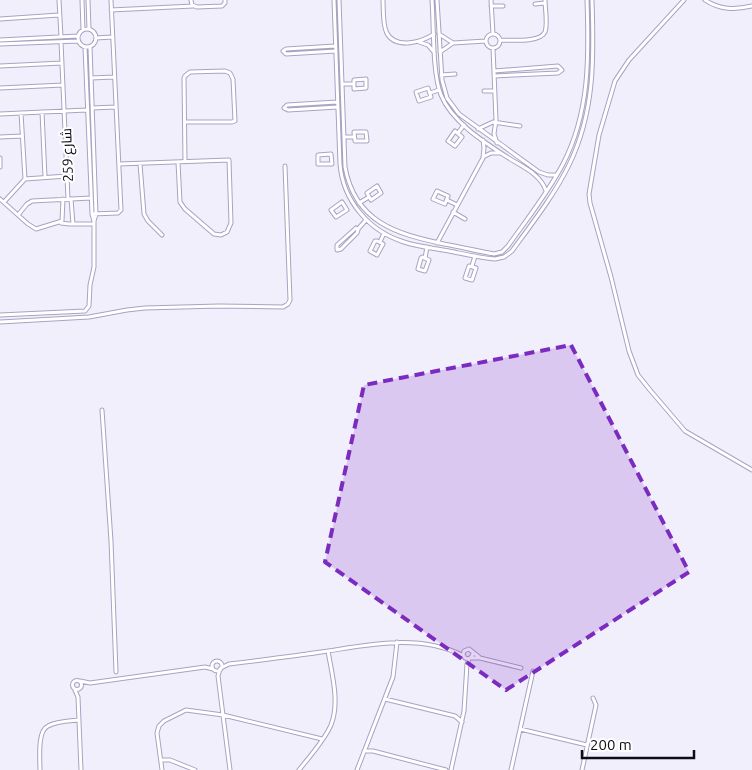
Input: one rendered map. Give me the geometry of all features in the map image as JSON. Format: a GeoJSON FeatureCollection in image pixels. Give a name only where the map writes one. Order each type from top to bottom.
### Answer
{"type":"FeatureCollection","features":[{"type":"Feature","properties":{"kind":"street"},"geometry":{"type":"LineString","coordinates":[[59,0],[61,37]]}},
{"type":"Feature","properties":{"kind":"street"},"geometry":{"type":"LineString","coordinates":[[78,41],[78,36],[83,30],[82,0]]}},
{"type":"Feature","properties":{"kind":"street"},"geometry":{"type":"LineString","coordinates":[[88,0],[89,30]]}},
{"type":"Feature","properties":{"kind":"street"},"geometry":{"type":"LineString","coordinates":[[94,214],[118,213],[121,210],[110,0]]}},
{"type":"Feature","properties":{"kind":"street"},"geometry":{"type":"LineString","coordinates":[[191,0],[193,6]]}},
{"type":"Feature","properties":{"kind":"street"},"geometry":{"type":"LineString","coordinates":[[111,10],[222,6],[225,0]]}},
{"type":"Feature","properties":{"kind":"street"},"geometry":{"type":"LineString","coordinates":[[334,0],[339,159],[343,182],[352,203],[368,221],[384,234],[402,242],[495,259],[504,257],[510,253],[558,184],[569,165],[582,130],[591,93],[594,56],[592,1],[587,1],[589,60],[585,96],[572,144],[557,175],[508,246],[502,252],[492,253],[437,243],[402,234],[373,218],[352,191],[346,173],[339,0]]}},
{"type":"Feature","properties":{"kind":"street"},"geometry":{"type":"LineString","coordinates":[[382,0],[384,27],[389,37],[398,42],[418,42],[428,45],[437,52],[445,93],[452,106],[463,118],[539,172],[557,175]]}},
{"type":"Feature","properties":{"kind":"street"},"geometry":{"type":"LineString","coordinates":[[432,0],[436,19]]}},
{"type":"Feature","properties":{"kind":"street"},"geometry":{"type":"LineString","coordinates":[[437,0],[436,76],[439,90],[449,110],[464,125],[536,176],[543,183],[546,192]]}},
{"type":"Feature","properties":{"kind":"street"},"geometry":{"type":"LineString","coordinates":[[491,0],[493,34]]}},
{"type":"Feature","properties":{"kind":"street"},"geometry":{"type":"LineString","coordinates":[[684,0],[629,60],[615,81],[598,141],[589,194],[590,203],[635,369],[685,431],[752,470]]}},
{"type":"Feature","properties":{"kind":"street"},"geometry":{"type":"LineString","coordinates":[[705,0],[726,8],[752,6]]}},
{"type":"Feature","properties":{"kind":"street"},"geometry":{"type":"LineString","coordinates":[[500,40],[536,39],[542,35],[545,29],[545,2],[535,4]]}},
{"type":"Feature","properties":{"kind":"street"},"geometry":{"type":"LineString","coordinates":[[491,6],[503,6]]}},
{"type":"Feature","properties":{"kind":"street"},"geometry":{"type":"LineString","coordinates":[[334,13],[340,13]]}},
{"type":"Feature","properties":{"kind":"street"},"geometry":{"type":"LineString","coordinates":[[0,19],[60,16]]}},
{"type":"Feature","properties":{"kind":"street"},"geometry":{"type":"LineString","coordinates":[[0,315],[85,310],[89,306],[94,264],[90,47],[96,38],[94,32],[83,30]]}},
{"type":"Feature","properties":{"kind":"street"},"geometry":{"type":"LineString","coordinates":[[418,42],[436,33]]}},
{"type":"Feature","properties":{"kind":"street"},"geometry":{"type":"LineString","coordinates":[[436,33],[453,43]]}},
{"type":"Feature","properties":{"kind":"street"},"geometry":{"type":"LineString","coordinates":[[486,41],[488,46],[493,48],[499,46],[500,40],[498,36],[493,34]]}},
{"type":"Feature","properties":{"kind":"street"},"geometry":{"type":"LineString","coordinates":[[486,41],[488,36],[493,34]]}},
{"type":"Feature","properties":{"kind":"street"},"geometry":{"type":"LineString","coordinates":[[0,40],[78,36]]}},
{"type":"Feature","properties":{"kind":"street"},"geometry":{"type":"LineString","coordinates":[[96,38],[112,37]]}},
{"type":"Feature","properties":{"kind":"street"},"geometry":{"type":"LineString","coordinates":[[0,44],[78,41],[85,47],[90,47]]}},
{"type":"Feature","properties":{"kind":"street"},"geometry":{"type":"LineString","coordinates":[[437,52],[453,43],[486,41]]}},
{"type":"Feature","properties":{"kind":"street","name":"شارع 259"},"geometry":{"type":"LineString","coordinates":[[61,42],[67,176],[73,224]]}},
{"type":"Feature","properties":{"kind":"street"},"geometry":{"type":"LineString","coordinates":[[335,46],[286,49],[283,51],[286,54],[336,51]]}},
{"type":"Feature","properties":{"kind":"street"},"geometry":{"type":"LineString","coordinates":[[85,47],[91,198],[94,214]]}},
{"type":"Feature","properties":{"kind":"street"},"geometry":{"type":"LineString","coordinates":[[304,48],[304,53]]}},
{"type":"Feature","properties":{"kind":"street"},"geometry":{"type":"LineString","coordinates":[[493,48],[494,134],[497,143]]}},
{"type":"Feature","properties":{"kind":"street"},"geometry":{"type":"LineString","coordinates":[[0,66],[62,64]]}},
{"type":"Feature","properties":{"kind":"street"},"geometry":{"type":"LineString","coordinates":[[494,71],[558,66],[562,70],[558,73],[494,76]]}},
{"type":"Feature","properties":{"kind":"street"},"geometry":{"type":"LineString","coordinates":[[185,122],[235,121],[233,79],[230,73],[225,71],[190,72],[186,74],[184,78],[185,162]]}},
{"type":"Feature","properties":{"kind":"street"},"geometry":{"type":"LineString","coordinates":[[441,75],[455,74]]}},
{"type":"Feature","properties":{"kind":"street"},"geometry":{"type":"LineString","coordinates":[[90,78],[114,77]]}},
{"type":"Feature","properties":{"kind":"street"},"geometry":{"type":"LineString","coordinates":[[365,79],[366,87],[354,89],[354,84],[354,80],[365,79]]}},
{"type":"Feature","properties":{"kind":"street"},"geometry":{"type":"LineString","coordinates":[[342,84],[354,84]]}},
{"type":"Feature","properties":{"kind":"street"},"geometry":{"type":"LineString","coordinates":[[0,88],[63,85]]}},
{"type":"Feature","properties":{"kind":"street"},"geometry":{"type":"LineString","coordinates":[[428,88],[430,93],[431,97],[419,101],[416,93],[428,88]]}},
{"type":"Feature","properties":{"kind":"street"},"geometry":{"type":"LineString","coordinates":[[430,93],[439,90]]}},
{"type":"Feature","properties":{"kind":"street"},"geometry":{"type":"LineString","coordinates":[[484,91],[494,91]]}},
{"type":"Feature","properties":{"kind":"street"},"geometry":{"type":"LineString","coordinates":[[337,102],[288,105],[284,108],[286,110],[338,107]]}},
{"type":"Feature","properties":{"kind":"street"},"geometry":{"type":"LineString","coordinates":[[307,104],[307,109]]}},
{"type":"Feature","properties":{"kind":"street"},"geometry":{"type":"LineString","coordinates":[[92,108],[115,107]]}},
{"type":"Feature","properties":{"kind":"street"},"geometry":{"type":"LineString","coordinates":[[0,114],[87,110]]}},
{"type":"Feature","properties":{"kind":"street"},"geometry":{"type":"LineString","coordinates":[[21,112],[25,179]]}},
{"type":"Feature","properties":{"kind":"street"},"geometry":{"type":"LineString","coordinates":[[42,112],[45,178]]}},
{"type":"Feature","properties":{"kind":"street"},"geometry":{"type":"LineString","coordinates":[[478,130],[494,122],[520,126]]}},
{"type":"Feature","properties":{"kind":"street"},"geometry":{"type":"LineString","coordinates":[[458,133],[464,125]]}},
{"type":"Feature","properties":{"kind":"street"},"geometry":{"type":"LineString","coordinates":[[455,131],[458,133],[462,137],[454,146],[448,141],[455,131]]}},
{"type":"Feature","properties":{"kind":"street"},"geometry":{"type":"LineString","coordinates":[[344,137],[354,136],[355,132],[366,132],[367,141],[355,141],[354,136]]}},
{"type":"Feature","properties":{"kind":"street"},"geometry":{"type":"LineString","coordinates":[[0,137],[22,136]]}},
{"type":"Feature","properties":{"kind":"street"},"geometry":{"type":"LineString","coordinates":[[437,243],[483,158],[483,139]]}},
{"type":"Feature","properties":{"kind":"street"},"geometry":{"type":"LineString","coordinates":[[483,158],[491,153],[501,153]]}},
{"type":"Feature","properties":{"kind":"street"},"geometry":{"type":"LineString","coordinates":[[333,160],[331,154],[317,156],[319,165],[332,164],[333,160],[339,159]]}},
{"type":"Feature","properties":{"kind":"street"},"geometry":{"type":"LineString","coordinates":[[0,158],[0,168]]}},
{"type":"Feature","properties":{"kind":"street"},"geometry":{"type":"LineString","coordinates":[[119,164],[229,160],[232,223],[230,230],[224,234],[214,234],[182,205],[179,196],[178,162]]}},
{"type":"Feature","properties":{"kind":"street"},"geometry":{"type":"LineString","coordinates":[[140,164],[144,214],[148,221],[162,235]]}},
{"type":"Feature","properties":{"kind":"street"},"geometry":{"type":"LineString","coordinates":[[0,322],[87,317],[145,308],[283,307],[290,300],[284,166]]}},
{"type":"Feature","properties":{"kind":"street"},"geometry":{"type":"LineString","coordinates":[[536,176],[539,172]]}},
{"type":"Feature","properties":{"kind":"street"},"geometry":{"type":"LineString","coordinates":[[4,202],[25,179],[67,176]]}},
{"type":"Feature","properties":{"kind":"street"},"geometry":{"type":"LineString","coordinates":[[376,186],[381,193],[372,200],[369,197],[366,193],[376,186]]}},
{"type":"Feature","properties":{"kind":"street"},"geometry":{"type":"LineString","coordinates":[[438,191],[448,196],[447,200],[444,204],[433,198],[438,191]]}},
{"type":"Feature","properties":{"kind":"street"},"geometry":{"type":"LineString","coordinates":[[360,203],[369,197]]}},
{"type":"Feature","properties":{"kind":"street"},"geometry":{"type":"LineString","coordinates":[[18,215],[32,201],[91,198]]}},
{"type":"Feature","properties":{"kind":"street"},"geometry":{"type":"LineString","coordinates":[[0,199],[36,229],[61,223],[94,223]]}},
{"type":"Feature","properties":{"kind":"street"},"geometry":{"type":"LineString","coordinates":[[61,223],[63,219],[63,199]]}},
{"type":"Feature","properties":{"kind":"street"},"geometry":{"type":"LineString","coordinates":[[447,200],[457,205]]}},
{"type":"Feature","properties":{"kind":"street"},"geometry":{"type":"LineString","coordinates":[[342,202],[346,206],[347,210],[338,217],[335,217],[331,210],[342,202]]}},
{"type":"Feature","properties":{"kind":"street"},"geometry":{"type":"LineString","coordinates":[[346,206],[352,203]]}},
{"type":"Feature","properties":{"kind":"street"},"geometry":{"type":"LineString","coordinates":[[453,212],[465,219]]}},
{"type":"Feature","properties":{"kind":"street"},"geometry":{"type":"LineString","coordinates":[[358,229],[357,233],[341,249],[336,248],[354,230],[373,218]]}},
{"type":"Feature","properties":{"kind":"street"},"geometry":{"type":"LineString","coordinates":[[380,242],[384,234]]}},
{"type":"Feature","properties":{"kind":"street"},"geometry":{"type":"LineString","coordinates":[[375,242],[380,242],[383,245],[376,255],[371,252],[375,242]]}},
{"type":"Feature","properties":{"kind":"street"},"geometry":{"type":"LineString","coordinates":[[425,258],[427,247]]}},
{"type":"Feature","properties":{"kind":"street"},"geometry":{"type":"LineString","coordinates":[[472,266],[476,268],[474,279],[466,278],[468,266],[472,266],[475,256]]}},
{"type":"Feature","properties":{"kind":"street"},"geometry":{"type":"LineString","coordinates":[[421,258],[425,258],[429,260],[427,270],[419,270],[421,258]]}},
{"type":"Feature","properties":{"kind":"street"},"geometry":{"type":"LineString","coordinates":[[85,310],[87,317]]}},
{"type":"Feature","properties":{"kind":"street"},"geometry":{"type":"LineString","coordinates":[[102,410],[111,541],[116,672]]}},
{"type":"Feature","properties":{"kind":"street"},"geometry":{"type":"LineString","coordinates":[[357,770],[394,673],[398,642]]}},
{"type":"Feature","properties":{"kind":"street"},"geometry":{"type":"LineString","coordinates":[[81,770],[78,698],[74,688],[74,682],[77,680],[90,683],[205,667],[214,669],[229,664],[398,642],[456,652],[467,658],[480,658],[521,668]]}},
{"type":"Feature","properties":{"kind":"street"},"geometry":{"type":"LineString","coordinates":[[456,652],[469,649],[480,658]]}},
{"type":"Feature","properties":{"kind":"street"},"geometry":{"type":"LineString","coordinates":[[451,770],[464,711],[467,658],[463,653],[466,650]]}},
{"type":"Feature","properties":{"kind":"street"},"geometry":{"type":"LineString","coordinates":[[300,770],[331,724],[335,708],[328,651]]}},
{"type":"Feature","properties":{"kind":"street"},"geometry":{"type":"LineString","coordinates":[[467,658],[473,653]]}},
{"type":"Feature","properties":{"kind":"street"},"geometry":{"type":"LineString","coordinates":[[205,667],[217,661],[229,664]]}},
{"type":"Feature","properties":{"kind":"street"},"geometry":{"type":"LineString","coordinates":[[213,662],[218,676],[230,770]]}},
{"type":"Feature","properties":{"kind":"street"},"geometry":{"type":"LineString","coordinates":[[218,676],[221,668],[220,662]]}},
{"type":"Feature","properties":{"kind":"street"},"geometry":{"type":"LineString","coordinates":[[511,770],[533,671]]}},
{"type":"Feature","properties":{"kind":"street"},"geometry":{"type":"LineString","coordinates":[[78,698],[82,685],[80,681]]}},
{"type":"Feature","properties":{"kind":"street"},"geometry":{"type":"LineString","coordinates":[[74,688],[81,688],[90,683]]}},
{"type":"Feature","properties":{"kind":"street"},"geometry":{"type":"LineString","coordinates":[[582,770],[596,705],[593,698]]}},
{"type":"Feature","properties":{"kind":"street"},"geometry":{"type":"LineString","coordinates":[[385,699],[456,716],[462,723]]}},
{"type":"Feature","properties":{"kind":"street"},"geometry":{"type":"LineString","coordinates":[[162,770],[157,730],[164,720],[189,710],[223,714],[322,739]]}},
{"type":"Feature","properties":{"kind":"street"},"geometry":{"type":"LineString","coordinates":[[456,716],[464,711]]}},
{"type":"Feature","properties":{"kind":"street"},"geometry":{"type":"LineString","coordinates":[[40,770],[41,736],[43,730],[50,724],[79,720]]}},
{"type":"Feature","properties":{"kind":"street"},"geometry":{"type":"LineString","coordinates":[[520,729],[587,744]]}},
{"type":"Feature","properties":{"kind":"street"},"geometry":{"type":"LineString","coordinates":[[367,745],[373,751]]}},
{"type":"Feature","properties":{"kind":"street"},"geometry":{"type":"LineString","coordinates":[[364,751],[373,751],[445,769],[452,765]]}},
{"type":"Feature","properties":{"kind":"street"},"geometry":{"type":"LineString","coordinates":[[161,760],[170,760],[195,770]]}},
{"type":"Feature","properties":{"kind":"highlighted area"},"geometry":{"type":"Polygon","coordinates":[[[571,345],[689,572],[506,690],[325,562],[364,385],[571,345]]]}}]}
